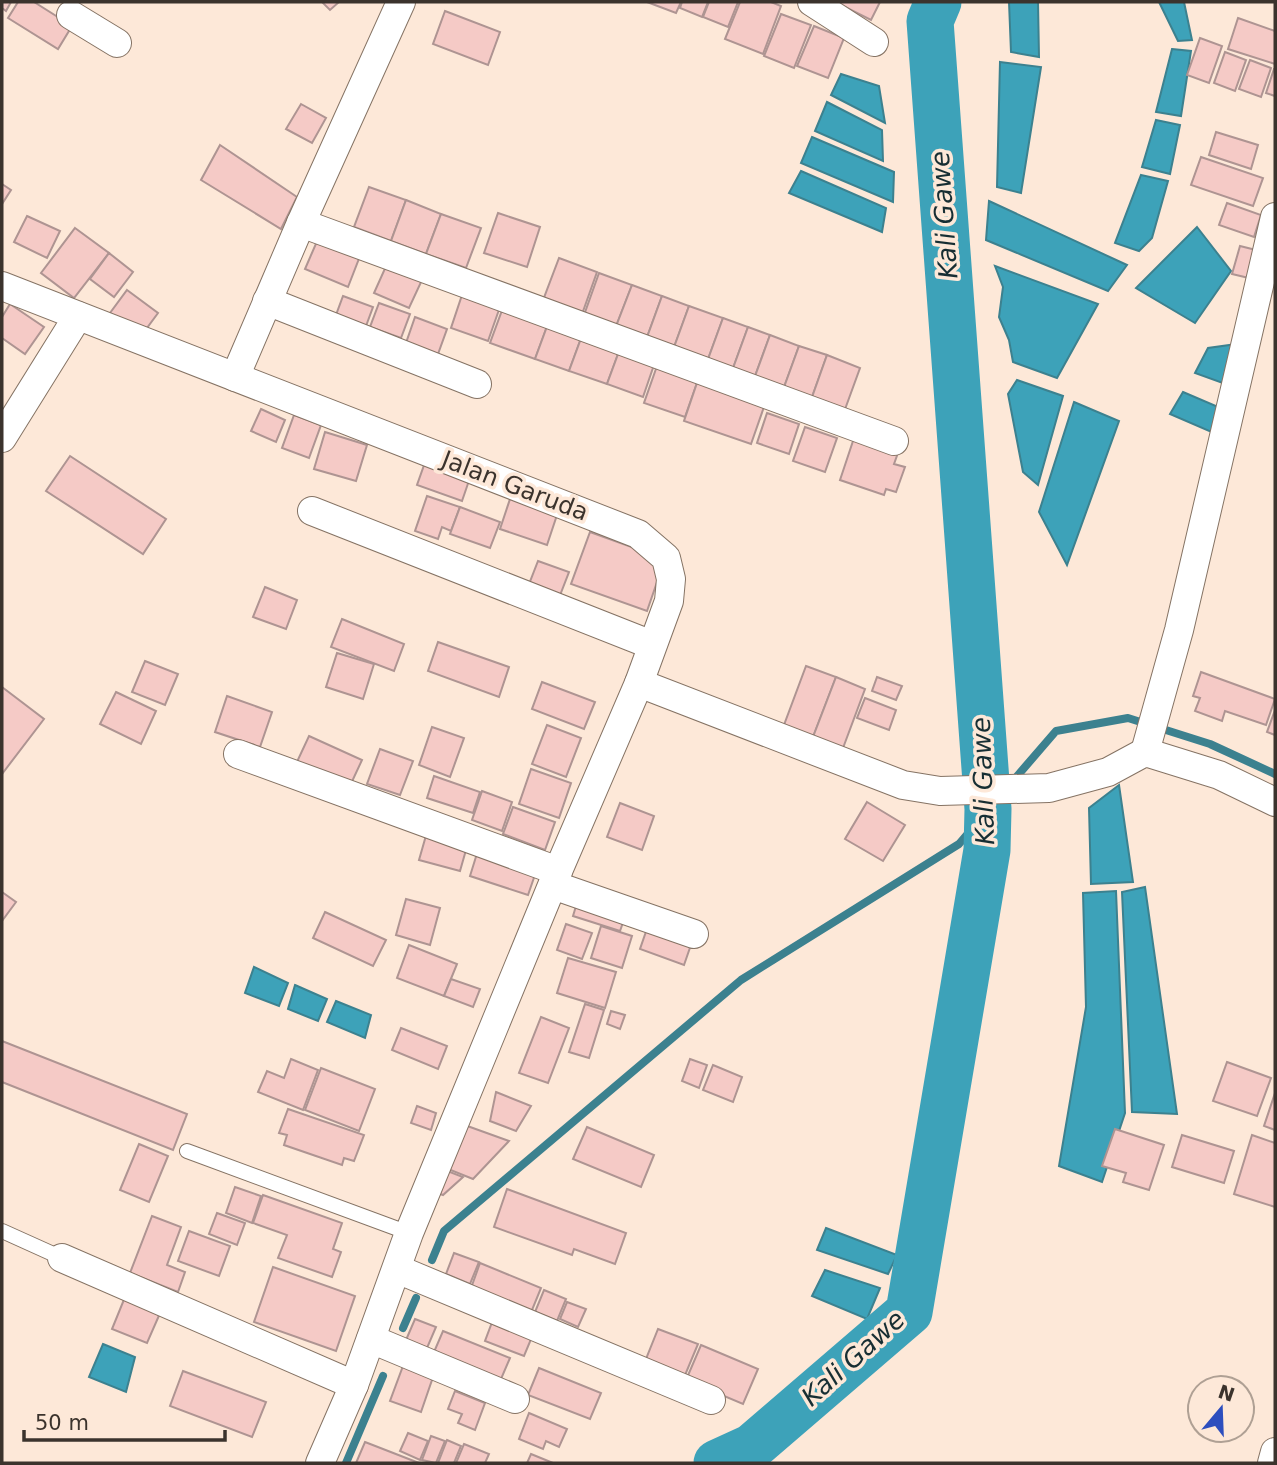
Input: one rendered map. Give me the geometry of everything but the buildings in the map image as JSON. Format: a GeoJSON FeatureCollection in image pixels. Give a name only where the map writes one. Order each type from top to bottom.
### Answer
{"type":"FeatureCollection","features":[{"type":"Feature","properties":{"kind":"street"},"geometry":{"type":"LineString","coordinates":[[235,377],[300,223],[401,2]]}},
{"type":"Feature","properties":{"kind":"street"},"geometry":{"type":"LineString","coordinates":[[812,2],[874,42]]}},
{"type":"Feature","properties":{"kind":"street"},"geometry":{"type":"LineString","coordinates":[[66,6],[117,43]]}},
{"type":"Feature","properties":{"kind":"street"},"geometry":{"type":"LineString","coordinates":[[639,683],[903,785],[940,791],[1049,788],[1108,772],[1146,747],[1179,630],[1270,258],[1275,217]]}},
{"type":"Feature","properties":{"kind":"street"},"geometry":{"type":"LineString","coordinates":[[300,223],[894,441]]}},
{"type":"Feature","properties":{"kind":"street","name":"Jalan Garuda"},"geometry":{"type":"LineString","coordinates":[[2,286],[638,534],[666,558],[671,579],[669,601],[639,683],[409,1233],[354,1385],[320,1463]]}},
{"type":"Feature","properties":{"kind":"street"},"geometry":{"type":"LineString","coordinates":[[267,301],[477,384]]}},
{"type":"Feature","properties":{"kind":"street"},"geometry":{"type":"LineString","coordinates":[[2,438],[78,316]]}},
{"type":"Feature","properties":{"kind":"street"},"geometry":{"type":"LineString","coordinates":[[312,511],[652,645]]}},
{"type":"Feature","properties":{"kind":"street"},"geometry":{"type":"LineString","coordinates":[[1146,747],[1219,775],[1275,802]]}},
{"type":"Feature","properties":{"kind":"street"},"geometry":{"type":"LineString","coordinates":[[238,754],[694,934]]}},
{"type":"Feature","properties":{"kind":"street"},"geometry":{"type":"LineString","coordinates":[[62,1258],[354,1385]]}},
{"type":"Feature","properties":{"kind":"street"},"geometry":{"type":"LineString","coordinates":[[397,1269],[711,1400]]}},
{"type":"Feature","properties":{"kind":"street"},"geometry":{"type":"LineString","coordinates":[[370,1339],[515,1399]]}},
{"type":"Feature","properties":{"kind":"street"},"geometry":{"type":"LineString","coordinates":[[1272,1463],[1275,1452]]}},
{"type":"Feature","properties":{"kind":"lane"},"geometry":{"type":"LineString","coordinates":[[187,1150],[409,1233]]}},
{"type":"Feature","properties":{"kind":"lane"},"geometry":{"type":"LineString","coordinates":[[2,1231],[62,1258]]}},
{"type":"Feature","properties":{"kind":"water"},"geometry":{"type":"Polygon","coordinates":[[[1009,2],[1038,2],[1039,57],[1011,52],[1009,2]]]}},
{"type":"Feature","properties":{"kind":"water"},"geometry":{"type":"Polygon","coordinates":[[[1159,2],[1184,2],[1192,40],[1178,41],[1159,2]]]}},
{"type":"Feature","properties":{"kind":"water"},"geometry":{"type":"Polygon","coordinates":[[[1172,49],[1191,51],[1181,116],[1156,112],[1172,49]]]}},
{"type":"Feature","properties":{"kind":"water"},"geometry":{"type":"Polygon","coordinates":[[[1000,62],[1041,67],[1021,193],[997,187],[1000,62]]]}},
{"type":"Feature","properties":{"kind":"water"},"geometry":{"type":"Polygon","coordinates":[[[841,74],[879,86],[885,123],[831,95],[841,74]]]}},
{"type":"Feature","properties":{"kind":"water"},"geometry":{"type":"Polygon","coordinates":[[[827,102],[882,130],[883,161],[815,131],[827,102]]]}},
{"type":"Feature","properties":{"kind":"water"},"geometry":{"type":"Polygon","coordinates":[[[1156,120],[1180,125],[1170,174],[1142,167],[1156,120]]]}},
{"type":"Feature","properties":{"kind":"water"},"geometry":{"type":"Polygon","coordinates":[[[812,137],[894,172],[893,202],[801,163],[812,137]]]}},
{"type":"Feature","properties":{"kind":"water"},"geometry":{"type":"Polygon","coordinates":[[[801,171],[886,208],[882,232],[789,193],[801,171]]]}},
{"type":"Feature","properties":{"kind":"water"},"geometry":{"type":"Polygon","coordinates":[[[1141,175],[1168,181],[1152,238],[1139,251],[1115,243],[1141,175]]]}},
{"type":"Feature","properties":{"kind":"water"},"geometry":{"type":"Polygon","coordinates":[[[989,201],[1127,265],[1108,291],[986,240],[989,201]]]}},
{"type":"Feature","properties":{"kind":"water"},"geometry":{"type":"Polygon","coordinates":[[[1197,227],[1231,271],[1195,323],[1136,288],[1197,227]]]}},
{"type":"Feature","properties":{"kind":"water"},"geometry":{"type":"Polygon","coordinates":[[[995,266],[1098,304],[1057,378],[1013,362],[1009,340],[999,317],[1003,287],[995,266]]]}},
{"type":"Feature","properties":{"kind":"water"},"geometry":{"type":"Polygon","coordinates":[[[1244,343],[1231,386],[1195,373],[1208,348],[1244,343]]]}},
{"type":"Feature","properties":{"kind":"water"},"geometry":{"type":"Polygon","coordinates":[[[1017,380],[1063,396],[1038,485],[1023,472],[1008,394],[1017,380]]]}},
{"type":"Feature","properties":{"kind":"water"},"geometry":{"type":"Polygon","coordinates":[[[1183,392],[1223,409],[1216,434],[1170,414],[1183,392]]]}},
{"type":"Feature","properties":{"kind":"water"},"geometry":{"type":"Polygon","coordinates":[[[1074,402],[1119,421],[1067,565],[1039,512],[1074,402]]]}},
{"type":"Feature","properties":{"kind":"water"},"geometry":{"type":"Polygon","coordinates":[[[1119,785],[1133,882],[1091,884],[1089,808],[1119,785]]]}},
{"type":"Feature","properties":{"kind":"water"},"geometry":{"type":"Polygon","coordinates":[[[1145,887],[1177,1114],[1132,1112],[1122,892],[1145,887]]]}},
{"type":"Feature","properties":{"kind":"water"},"geometry":{"type":"Polygon","coordinates":[[[1116,891],[1125,1113],[1102,1182],[1059,1166],[1086,1007],[1083,893],[1116,891]]]}},
{"type":"Feature","properties":{"kind":"water"},"geometry":{"type":"Polygon","coordinates":[[[254,967],[288,983],[279,1006],[245,993],[254,967]]]}},
{"type":"Feature","properties":{"kind":"water"},"geometry":{"type":"Polygon","coordinates":[[[295,985],[327,999],[318,1021],[288,1009],[295,985]]]}},
{"type":"Feature","properties":{"kind":"water"},"geometry":{"type":"Polygon","coordinates":[[[336,1001],[371,1015],[365,1038],[327,1022],[336,1001]]]}},
{"type":"Feature","properties":{"kind":"water"},"geometry":{"type":"Polygon","coordinates":[[[826,1228],[897,1255],[888,1274],[817,1250],[826,1228]]]}},
{"type":"Feature","properties":{"kind":"water"},"geometry":{"type":"Polygon","coordinates":[[[825,1270],[880,1288],[867,1319],[812,1296],[825,1270]]]}},
{"type":"Feature","properties":{"kind":"water"},"geometry":{"type":"Polygon","coordinates":[[[103,1344],[135,1357],[126,1392],[89,1377],[103,1344]]]}},
{"type":"Feature","properties":{"kind":"waterway","name":"Kali Gawe"},"geometry":{"type":"LineString","coordinates":[[717,1463],[752,1447],[909,1312],[987,850],[988,809],[930,21],[938,2]]}},
{"type":"Feature","properties":{"kind":"waterway"},"geometry":{"type":"LineString","coordinates":[[1012,782],[1056,731],[1128,718],[1210,744],[1275,774]]}},
{"type":"Feature","properties":{"kind":"waterway"},"geometry":{"type":"LineString","coordinates":[[432,1260],[444,1231],[741,980],[959,844],[999,797]]}},
{"type":"Feature","properties":{"kind":"waterway"},"geometry":{"type":"LineString","coordinates":[[403,1328],[416,1298]]}},
{"type":"Feature","properties":{"kind":"waterway"},"geometry":{"type":"LineString","coordinates":[[346,1463],[383,1376]]}}]}
